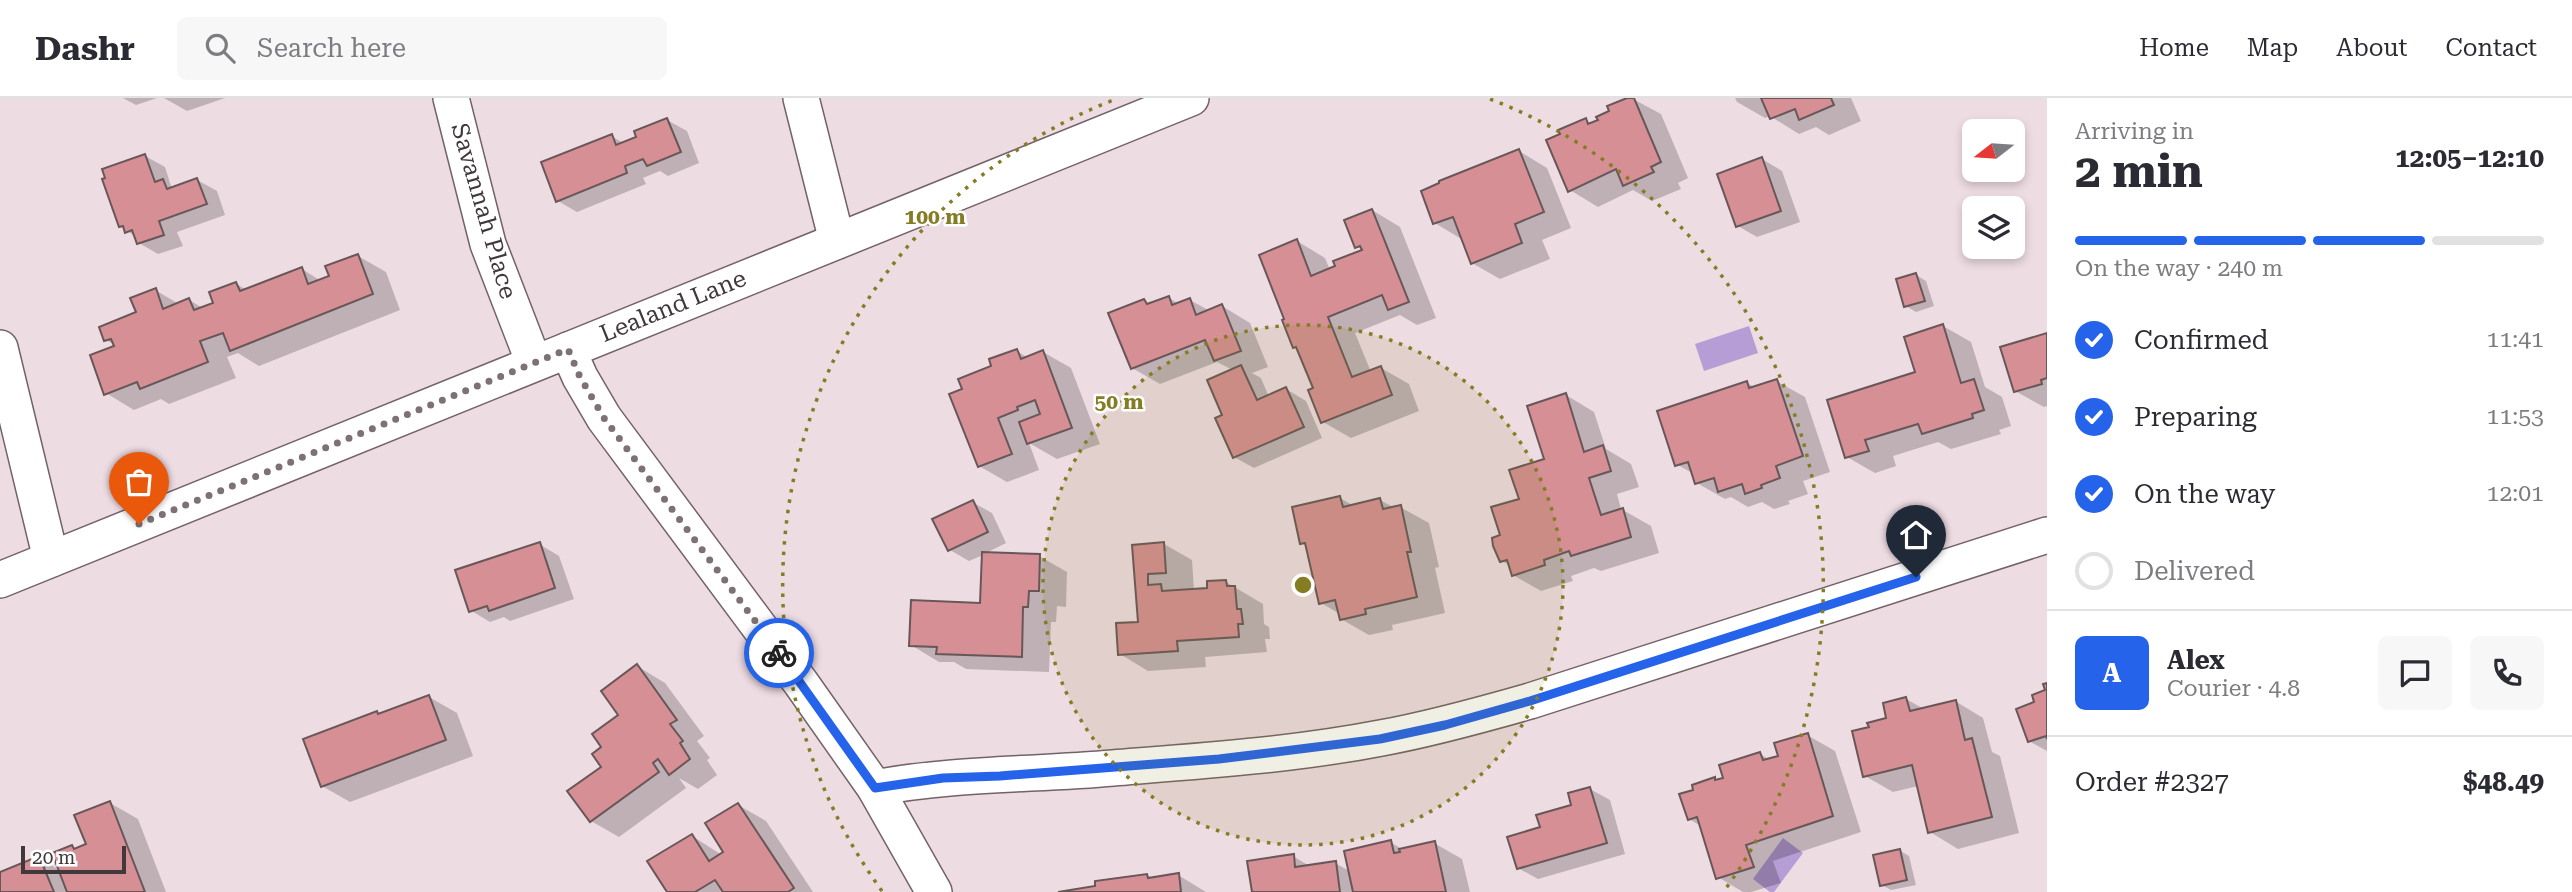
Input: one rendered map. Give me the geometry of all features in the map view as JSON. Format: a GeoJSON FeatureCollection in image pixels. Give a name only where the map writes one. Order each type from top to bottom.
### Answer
{"type":"FeatureCollection","features":[{"type":"Feature","properties":{"kind":"street","name":"Savannah Place"},"geometry":{"type":"LineString","coordinates":[[451,98],[488,244],[534,363]]}},
{"type":"Feature","properties":{"kind":"street"},"geometry":{"type":"LineString","coordinates":[[801,98],[836,241]]}},
{"type":"Feature","properties":{"kind":"street","name":"Lealand Lane"},"geometry":{"type":"LineString","coordinates":[[0,579],[1192,98]]}},
{"type":"Feature","properties":{"kind":"street"},"geometry":{"type":"LineString","coordinates":[[0,348],[51,559]]}},
{"type":"Feature","properties":{"kind":"street"},"geometry":{"type":"LineString","coordinates":[[568,349],[580,377],[604,418],[801,683],[875,788],[934,892]]}},
{"type":"Feature","properties":{"kind":"street"},"geometry":{"type":"LineString","coordinates":[[875,788],[943,778],[1219,759],[1380,739],[1445,725],[1530,701],[2047,535]]}},
{"type":"Feature","properties":{"kind":"shaded area"},"geometry":{"type":"Polygon","coordinates":[[[1749,326],[1758,353],[1704,371],[1695,344],[1749,326]]]}},
{"type":"Feature","properties":{"kind":"shaded area"},"geometry":{"type":"Polygon","coordinates":[[[1783,838],[1803,853],[1774,892],[1770,892],[1753,879],[1783,838]]]}},
{"type":"Feature","properties":{"kind":"building"},"geometry":{"type":"Polygon","coordinates":[[[1634,98],[1661,162],[1651,167],[1654,172],[1623,186],[1616,169],[1568,192],[1546,140],[1560,134],[1558,130],[1586,118],[1588,124],[1598,120],[1596,117],[1609,111],[1607,106],[1634,98]]]}},
{"type":"Feature","properties":{"kind":"building"},"geometry":{"type":"Polygon","coordinates":[[[1761,98],[1831,98],[1834,105],[1799,120],[1795,109],[1770,119],[1761,98]]]}},
{"type":"Feature","properties":{"kind":"building"},"geometry":{"type":"Polygon","coordinates":[[[667,118],[681,152],[647,166],[643,159],[625,166],[627,173],[556,202],[541,162],[612,134],[616,145],[636,137],[634,131],[667,118]]]}},
{"type":"Feature","properties":{"kind":"building"},"geometry":{"type":"Polygon","coordinates":[[[1519,149],[1544,212],[1515,224],[1522,243],[1471,264],[1453,217],[1433,224],[1421,191],[1439,181],[1519,149]]]}},
{"type":"Feature","properties":{"kind":"building"},"geometry":{"type":"Polygon","coordinates":[[[145,154],[155,182],[163,179],[167,189],[197,178],[207,204],[159,221],[164,235],[137,244],[132,230],[125,233],[123,226],[119,227],[102,179],[105,178],[102,169],[145,154]]]}},
{"type":"Feature","properties":{"kind":"building"},"geometry":{"type":"Polygon","coordinates":[[[1762,157],[1781,211],[1736,227],[1717,174],[1762,157]]]}},
{"type":"Feature","properties":{"kind":"building"},"geometry":{"type":"Polygon","coordinates":[[[1372,209],[1409,302],[1388,310],[1382,295],[1328,317],[1352,377],[1381,366],[1392,395],[1321,423],[1308,390],[1313,388],[1296,347],[1293,348],[1259,255],[1297,239],[1311,276],[1335,266],[1333,261],[1362,250],[1360,246],[1355,248],[1344,220],[1372,209]]]}},
{"type":"Feature","properties":{"kind":"building"},"geometry":{"type":"Polygon","coordinates":[[[358,254],[373,294],[230,351],[223,333],[200,341],[208,362],[140,389],[137,382],[104,395],[90,355],[114,346],[111,339],[104,341],[99,327],[136,312],[130,298],[156,288],[163,309],[189,298],[194,310],[213,303],[209,292],[236,282],[240,291],[302,267],[308,284],[329,276],[325,266],[358,254]]]}},
{"type":"Feature","properties":{"kind":"building"},"geometry":{"type":"Polygon","coordinates":[[[1916,273],[1925,301],[1904,307],[1896,279],[1916,273]]]}},
{"type":"Feature","properties":{"kind":"building"},"geometry":{"type":"Polygon","coordinates":[[[1169,296],[1172,305],[1190,298],[1196,315],[1222,304],[1241,351],[1214,361],[1205,340],[1131,369],[1108,313],[1144,299],[1147,304],[1169,296]]]}},
{"type":"Feature","properties":{"kind":"building"},"geometry":{"type":"Polygon","coordinates":[[[1943,324],[1961,383],[1974,379],[1984,410],[1972,414],[1973,418],[1922,434],[1918,424],[1865,440],[1869,451],[1845,458],[1827,400],[1915,372],[1904,337],[1943,324]]]}},
{"type":"Feature","properties":{"kind":"building"},"geometry":{"type":"Polygon","coordinates":[[[2047,333],[2047,378],[2041,380],[2042,384],[2014,392],[2000,347],[2047,333]]]}},
{"type":"Feature","properties":{"kind":"building"},"geometry":{"type":"Polygon","coordinates":[[[1017,349],[1021,359],[1043,350],[1072,428],[1027,444],[1019,422],[1040,414],[1035,400],[1017,407],[1018,410],[998,418],[1012,454],[978,467],[949,394],[962,389],[958,379],[991,366],[989,359],[1017,349]]]}},
{"type":"Feature","properties":{"kind":"building"},"geometry":{"type":"Polygon","coordinates":[[[1241,365],[1257,400],[1286,387],[1304,427],[1233,458],[1215,418],[1222,415],[1207,380],[1241,365]]]}},
{"type":"Feature","properties":{"kind":"building"},"geometry":{"type":"Polygon","coordinates":[[[1777,379],[1803,456],[1776,466],[1780,478],[1745,494],[1742,484],[1718,492],[1714,478],[1695,484],[1688,462],[1675,466],[1657,411],[1747,381],[1749,388],[1777,379]]]}},
{"type":"Feature","properties":{"kind":"building"},"geometry":{"type":"Polygon","coordinates":[[[1566,393],[1584,452],[1603,445],[1611,471],[1589,478],[1601,515],[1623,508],[1631,537],[1571,556],[1569,551],[1544,560],[1545,565],[1512,576],[1507,560],[1500,562],[1493,546],[1492,538],[1500,535],[1491,507],[1519,499],[1509,470],[1544,459],[1527,406],[1566,393]]]}},
{"type":"Feature","properties":{"kind":"building"},"geometry":{"type":"Polygon","coordinates":[[[1340,496],[1343,507],[1380,498],[1383,509],[1401,505],[1411,552],[1407,552],[1417,597],[1365,609],[1366,614],[1340,620],[1335,600],[1319,604],[1305,543],[1300,544],[1292,507],[1340,496]]]}},
{"type":"Feature","properties":{"kind":"building"},"geometry":{"type":"Polygon","coordinates":[[[973,500],[988,532],[948,551],[932,519],[973,500]]]}},
{"type":"Feature","properties":{"kind":"building"},"geometry":{"type":"Polygon","coordinates":[[[540,542],[555,588],[489,611],[487,606],[469,612],[455,570],[540,542]]]}},
{"type":"Feature","properties":{"kind":"building"},"geometry":{"type":"Polygon","coordinates":[[[1164,542],[1166,573],[1148,574],[1148,585],[1161,584],[1162,591],[1207,588],[1207,581],[1226,580],[1227,586],[1235,586],[1237,609],[1241,609],[1243,624],[1238,624],[1239,637],[1177,641],[1178,651],[1118,655],[1116,623],[1138,622],[1132,545],[1164,542]]]}},
{"type":"Feature","properties":{"kind":"building"},"geometry":{"type":"Polygon","coordinates":[[[982,552],[1040,554],[1039,591],[1029,591],[1028,607],[1023,607],[1022,657],[936,654],[937,647],[909,646],[911,600],[980,603],[982,552]]]}},
{"type":"Feature","properties":{"kind":"building"},"geometry":{"type":"Polygon","coordinates":[[[637,664],[677,720],[670,724],[683,741],[680,743],[690,759],[669,775],[658,759],[653,763],[659,772],[590,822],[567,791],[601,767],[592,754],[601,747],[592,734],[618,715],[601,691],[637,664]]]}},
{"type":"Feature","properties":{"kind":"building"},"geometry":{"type":"Polygon","coordinates":[[[2047,683],[2047,739],[2046,736],[2028,742],[2016,709],[2034,702],[2032,695],[2045,690],[2043,684],[2047,683]]]}},
{"type":"Feature","properties":{"kind":"building"},"geometry":{"type":"Polygon","coordinates":[[[429,695],[446,740],[321,787],[303,739],[429,695]]]}},
{"type":"Feature","properties":{"kind":"building"},"geometry":{"type":"Polygon","coordinates":[[[1906,697],[1910,711],[1956,700],[1965,740],[1972,738],[1992,817],[1928,833],[1912,765],[1863,777],[1852,731],[1869,727],[1867,723],[1886,718],[1883,703],[1906,697]]]}},
{"type":"Feature","properties":{"kind":"building"},"geometry":{"type":"Polygon","coordinates":[[[1808,733],[1833,816],[1746,845],[1754,867],[1716,879],[1697,817],[1688,820],[1679,794],[1693,790],[1692,785],[1715,777],[1715,780],[1723,778],[1719,765],[1760,752],[1763,760],[1778,756],[1774,743],[1808,733]]]}},
{"type":"Feature","properties":{"kind":"building"},"geometry":{"type":"Polygon","coordinates":[[[1590,787],[1607,843],[1517,869],[1507,837],[1540,827],[1536,815],[1571,805],[1568,793],[1590,787]]]}},
{"type":"Feature","properties":{"kind":"building"},"geometry":{"type":"Polygon","coordinates":[[[110,801],[145,892],[67,892],[52,853],[72,845],[74,849],[86,844],[74,815],[110,801]]]}},
{"type":"Feature","properties":{"kind":"building"},"geometry":{"type":"Polygon","coordinates":[[[738,803],[794,888],[788,892],[723,892],[715,880],[695,892],[667,892],[647,861],[692,834],[709,861],[723,852],[705,823],[738,803]]]}},
{"type":"Feature","properties":{"kind":"building"},"geometry":{"type":"Polygon","coordinates":[[[1391,840],[1394,853],[1400,852],[1399,849],[1435,841],[1446,892],[1353,892],[1344,851],[1391,840]]]}},
{"type":"Feature","properties":{"kind":"building"},"geometry":{"type":"Polygon","coordinates":[[[1900,849],[1907,880],[1880,886],[1873,855],[1900,849]]]}},
{"type":"Feature","properties":{"kind":"building"},"geometry":{"type":"Polygon","coordinates":[[[1294,854],[1295,867],[1336,861],[1340,892],[1252,892],[1247,861],[1294,854]]]}},
{"type":"Feature","properties":{"kind":"building"},"geometry":{"type":"Polygon","coordinates":[[[39,856],[54,892],[0,892],[0,872],[39,856]]]}},
{"type":"Feature","properties":{"kind":"building"},"geometry":{"type":"Polygon","coordinates":[[[1179,873],[1181,892],[1058,892],[1095,886],[1095,881],[1179,873]]]}},
{"type":"Feature","properties":{"kind":"way so far"},"geometry":{"type":"LineString","coordinates":[[139,524],[568,349],[580,377],[604,418],[779,653]]}},
{"type":"Feature","properties":{"kind":"route"},"geometry":{"type":"LineString","coordinates":[[779,653],[875,788],[943,778],[1219,759],[1380,739],[1445,725],[1530,701],[1916,577]]}}]}
